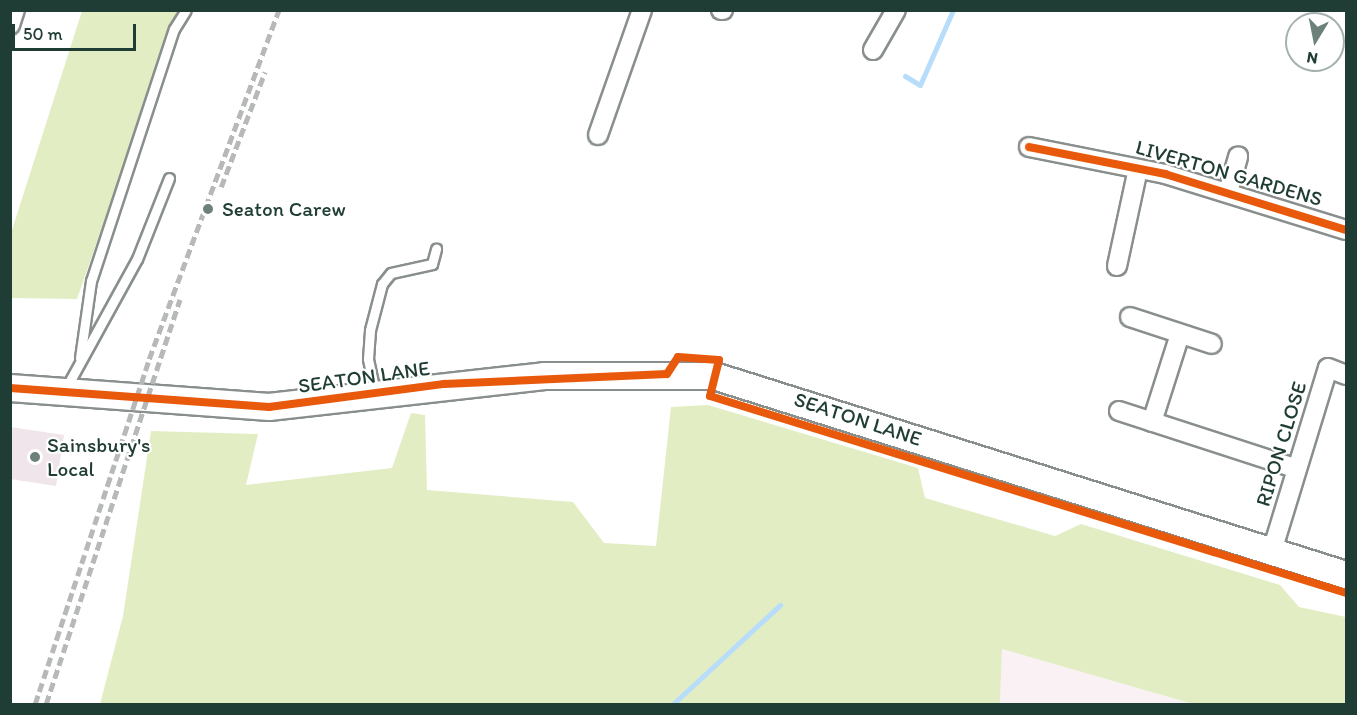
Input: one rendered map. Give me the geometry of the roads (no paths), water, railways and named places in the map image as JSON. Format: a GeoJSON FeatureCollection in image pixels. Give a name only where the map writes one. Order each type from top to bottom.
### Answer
{"type":"FeatureCollection","features":[{"type":"Feature","properties":{"kind":"main road","name":"SEATON LANE"},"geometry":{"type":"LineString","coordinates":[[10,388],[66,388],[182,404],[269,407],[544,376],[714,376],[1347,575]]}},
{"type":"Feature","properties":{"kind":"street"},"geometry":{"type":"LineString","coordinates":[[10,25],[15,10]]}},
{"type":"Feature","properties":{"kind":"street"},"geometry":{"type":"LineString","coordinates":[[598,135],[642,10]]}},
{"type":"Feature","properties":{"kind":"street"},"geometry":{"type":"LineString","coordinates":[[873,50],[896,10]]}},
{"type":"Feature","properties":{"kind":"street","name":"LIVERTON GARDENS"},"geometry":{"type":"LineString","coordinates":[[1029,147],[1138,169],[1228,192],[1347,230]]}},
{"type":"Feature","properties":{"kind":"street"},"geometry":{"type":"LineString","coordinates":[[1228,192],[1238,156]]}},
{"type":"Feature","properties":{"kind":"street"},"geometry":{"type":"LineString","coordinates":[[1117,266],[1138,169]]}},
{"type":"Feature","properties":{"kind":"street"},"geometry":{"type":"LineString","coordinates":[[1130,317],[1212,344]]}},
{"type":"Feature","properties":{"kind":"street"},"geometry":{"type":"LineString","coordinates":[[1152,422],[1180,334]]}},
{"type":"Feature","properties":{"kind":"street","name":"RIPON CLOSE"},"geometry":{"type":"LineString","coordinates":[[1272,551],[1328,369],[1347,375]]}},
{"type":"Feature","properties":{"kind":"street"},"geometry":{"type":"LineString","coordinates":[[1119,411],[1297,468]]}},
{"type":"Feature","properties":{"kind":"lane"},"geometry":{"type":"LineString","coordinates":[[81,358],[91,280],[174,29],[186,10]]}},
{"type":"Feature","properties":{"kind":"lane"},"geometry":{"type":"LineString","coordinates":[[66,388],[137,259],[169,178]]}},
{"type":"Feature","properties":{"kind":"lane"},"geometry":{"type":"LineString","coordinates":[[375,394],[368,359],[382,284],[391,273],[432,264],[436,249]]}},
{"type":"Feature","properties":{"kind":"waterway"},"geometry":{"type":"LineString","coordinates":[[905,76],[920,85],[953,10]]}},
{"type":"Feature","properties":{"kind":"waterway"},"geometry":{"type":"LineString","coordinates":[[673,704],[780,605]]}},
{"type":"Feature","properties":{"kind":"railway"},"geometry":{"type":"LineString","coordinates":[[35,704],[149,359],[279,10]]}},
{"type":"Feature","properties":{"kind":"railway"},"geometry":{"type":"LineString","coordinates":[[221,187],[265,72]]}},
{"type":"Feature","properties":{"kind":"railway"},"geometry":{"type":"LineString","coordinates":[[46,704],[180,300]]}},
{"type":"Feature","properties":{"kind":"place","name":"Seaton Carew"},"geometry":{"type":"Point","coordinates":[208,209]}},
{"type":"Feature","properties":{"kind":"place","name":"Sainsbury's Local"},"geometry":{"type":"Point","coordinates":[35,457]}}]}
